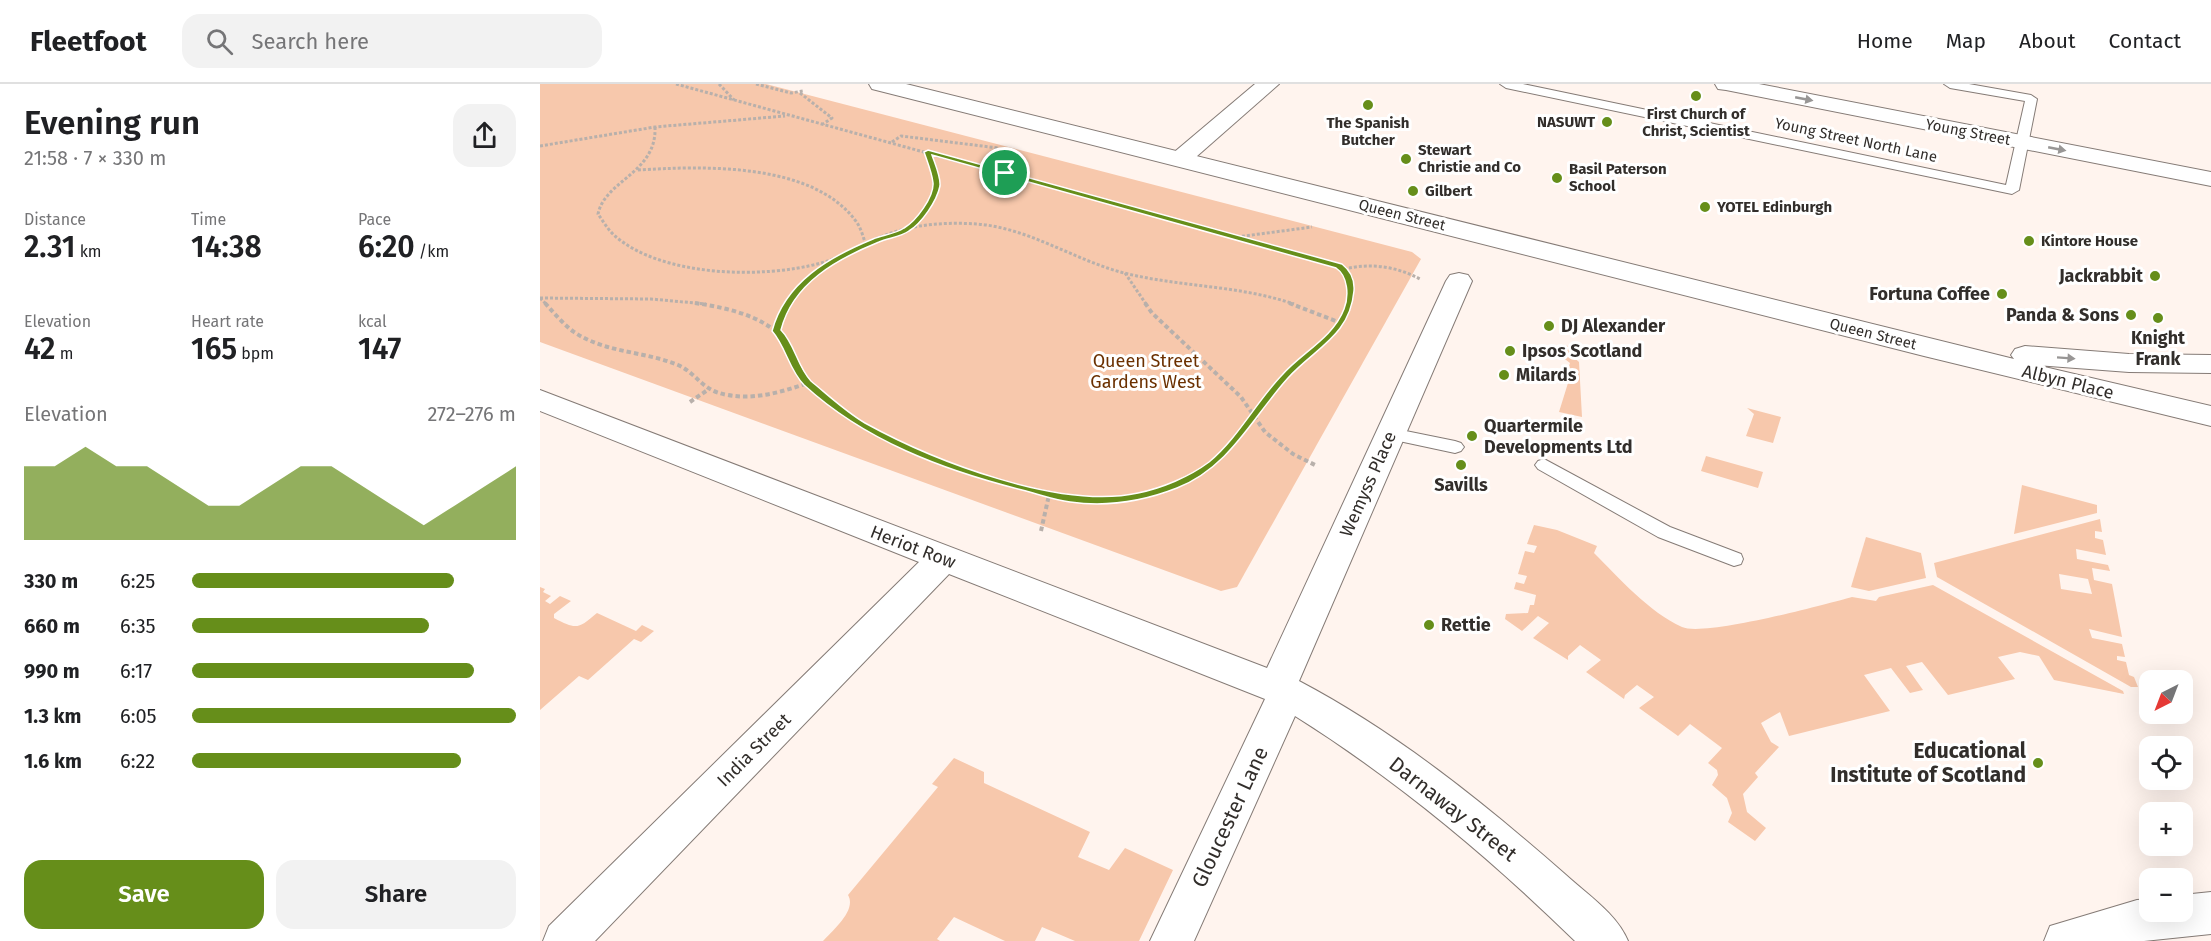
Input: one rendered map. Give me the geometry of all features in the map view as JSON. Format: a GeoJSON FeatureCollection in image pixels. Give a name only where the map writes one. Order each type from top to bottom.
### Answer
{"type":"FeatureCollection","features":[{"type":"Feature","properties":{"kind":"street","name":"Queen Street"},"geometry":{"type":"LineString","coordinates":[[880,84],[1924,347]]}},
{"type":"Feature","properties":{"kind":"street"},"geometry":{"type":"LineString","coordinates":[[1180,159],[1268,84]]}},
{"type":"Feature","properties":{"kind":"street","name":"Young Street"},"geometry":{"type":"LineString","coordinates":[[1726,84],[2211,179]]}},
{"type":"Feature","properties":{"kind":"street","name":"Wemyss Place"},"geometry":{"type":"LineString","coordinates":[[1282,690],[1390,434],[1459,281]]}},
{"type":"Feature","properties":{"kind":"street"},"geometry":{"type":"LineString","coordinates":[[1924,347],[2129,363],[2211,364]]}},
{"type":"Feature","properties":{"kind":"street","name":"Albyn Place"},"geometry":{"type":"LineString","coordinates":[[1924,347],[2211,416]]}},
{"type":"Feature","properties":{"kind":"street","name":"Heriot Row"},"geometry":{"type":"LineString","coordinates":[[540,400],[1282,690]]}},
{"type":"Feature","properties":{"kind":"street","name":"India Street"},"geometry":{"type":"LineString","coordinates":[[565,941],[943,559]]}},
{"type":"Feature","properties":{"kind":"street","name":"Gloucester Lane"},"geometry":{"type":"LineString","coordinates":[[1172,941],[1282,690]]}},
{"type":"Feature","properties":{"kind":"street","name":"Darnaway Street"},"geometry":{"type":"LineString","coordinates":[[1282,690],[1356,735],[1464,814],[1515,857],[1606,941]]}},
{"type":"Feature","properties":{"kind":"street"},"geometry":{"type":"LineString","coordinates":[[2066,941],[2137,921],[2211,913]]}},
{"type":"Feature","properties":{"kind":"lane","name":"Young Street North Lane"},"geometry":{"type":"LineString","coordinates":[[1506,84],[2012,190],[2021,142]]}},
{"type":"Feature","properties":{"kind":"lane"},"geometry":{"type":"LineString","coordinates":[[1950,84],[2031,99],[2021,142]]}},
{"type":"Feature","properties":{"kind":"lane"},"geometry":{"type":"LineString","coordinates":[[1390,434],[1455,447]]}},
{"type":"Feature","properties":{"kind":"lane"},"geometry":{"type":"LineString","coordinates":[[1544,465],[1664,532],[1734,559]]}},
{"type":"Feature","properties":{"kind":"path"},"geometry":{"type":"LineString","coordinates":[[676,84],[928,152],[1343,269],[1359,266],[1387,266],[1405,271],[1420,279]]}},
{"type":"Feature","properties":{"kind":"path"},"geometry":{"type":"LineString","coordinates":[[719,84],[734,100]]}},
{"type":"Feature","properties":{"kind":"path"},"geometry":{"type":"LineString","coordinates":[[756,84],[802,92],[832,118],[823,124]]}},
{"type":"Feature","properties":{"kind":"path"},"geometry":{"type":"LineString","coordinates":[[540,146],[655,127],[789,115]]}},
{"type":"Feature","properties":{"kind":"path"},"geometry":{"type":"LineString","coordinates":[[655,127],[655,140],[637,170],[603,199],[598,214],[610,232],[635,249],[686,266],[736,272],[799,268],[832,260],[894,232],[961,223],[1004,228],[1125,273],[1272,297],[1341,323]]}},
{"type":"Feature","properties":{"kind":"path"},"geometry":{"type":"LineString","coordinates":[[891,142],[901,136],[1002,148]]}},
{"type":"Feature","properties":{"kind":"path"},"geometry":{"type":"LineString","coordinates":[[906,230],[927,207],[935,191],[936,173],[928,152]]}},
{"type":"Feature","properties":{"kind":"path"},"geometry":{"type":"LineString","coordinates":[[637,170],[673,167],[730,169],[796,182],[831,199],[846,210],[856,220],[866,245]]}},
{"type":"Feature","properties":{"kind":"path"},"geometry":{"type":"LineString","coordinates":[[1236,238],[1276,230],[1316,227]]}},
{"type":"Feature","properties":{"kind":"path"},"geometry":{"type":"LineString","coordinates":[[776,331],[790,298],[808,278],[832,260]]}},
{"type":"Feature","properties":{"kind":"path"},"geometry":{"type":"LineString","coordinates":[[540,298],[691,302],[737,312],[776,331],[783,337],[802,376],[808,383],[859,424],[903,448],[964,471],[1049,495],[1094,501],[1139,496],[1175,485],[1210,465],[1228,448],[1285,376],[1320,346],[1341,323],[1348,308],[1351,293],[1349,278],[1343,269]]}},
{"type":"Feature","properties":{"kind":"path"},"geometry":{"type":"LineString","coordinates":[[1125,273],[1152,313],[1241,397],[1254,417],[1278,444],[1317,466]]}},
{"type":"Feature","properties":{"kind":"path"},"geometry":{"type":"LineString","coordinates":[[540,298],[572,330],[586,339],[676,364],[690,372],[701,385],[709,389],[730,395],[755,396],[782,392],[808,383]]}},
{"type":"Feature","properties":{"kind":"path"},"geometry":{"type":"LineString","coordinates":[[690,402],[709,389]]}},
{"type":"Feature","properties":{"kind":"path"},"geometry":{"type":"LineString","coordinates":[[1041,531],[1049,495]]}},
{"type":"Feature","properties":{"kind":"green space","name":"Queen Street Gardens West"},"geometry":{"type":"Polygon","coordinates":[[[540,84],[766,84],[1412,252],[1421,259],[1237,587],[1221,591],[540,342],[540,84]]]}},
{"type":"Feature","properties":{"kind":"green space"},"geometry":{"type":"Polygon","coordinates":[[[1562,344],[1574,348],[1571,355],[1579,362],[1582,417],[1559,412],[1568,383],[1564,381],[1570,363],[1557,353],[1562,344]]]}},
{"type":"Feature","properties":{"kind":"green space"},"geometry":{"type":"Polygon","coordinates":[[[1747,408],[1781,417],[1773,443],[1746,436],[1754,414],[1747,408]]]}},
{"type":"Feature","properties":{"kind":"green space"},"geometry":{"type":"Polygon","coordinates":[[[1706,456],[1763,472],[1758,488],[1701,471],[1706,456]]]}},
{"type":"Feature","properties":{"kind":"green space"},"geometry":{"type":"Polygon","coordinates":[[[2022,485],[2097,505],[2097,513],[2014,534],[2022,485]]]}},
{"type":"Feature","properties":{"kind":"green space"},"geometry":{"type":"Polygon","coordinates":[[[2100,519],[2102,532],[2095,531],[2095,538],[2103,540],[2106,555],[2076,549],[2077,559],[2108,565],[2110,571],[2092,568],[2094,580],[2112,584],[2122,637],[2089,629],[2092,638],[2122,644],[2125,657],[2117,656],[2117,660],[2126,662],[2129,675],[2134,677],[2138,687],[2131,687],[1937,577],[1934,563],[2100,519]],[[2059,574],[2061,589],[2092,594],[2088,579],[2059,574]]]}},
{"type":"Feature","properties":{"kind":"green space"},"geometry":{"type":"Polygon","coordinates":[[[1534,525],[1557,530],[1597,546],[1594,553],[1646,604],[1682,627],[1714,628],[1738,624],[1852,597],[1876,601],[1879,597],[1933,585],[2123,691],[2124,694],[2054,680],[2039,656],[2020,652],[1998,657],[2015,679],[1948,695],[1922,662],[1906,666],[1923,690],[1910,693],[1891,668],[1864,675],[1890,711],[1789,736],[1780,712],[1761,723],[1771,742],[1779,747],[1755,773],[1758,777],[1743,794],[1747,812],[1766,828],[1755,841],[1728,822],[1732,813],[1727,798],[1712,785],[1718,775],[1717,770],[1708,763],[1722,748],[1690,724],[1678,736],[1639,708],[1654,697],[1637,685],[1625,695],[1624,699],[1586,672],[1601,660],[1580,645],[1568,656],[1568,660],[1533,638],[1549,623],[1538,616],[1522,631],[1505,619],[1506,614],[1528,613],[1530,605],[1534,605],[1536,595],[1514,589],[1516,582],[1524,584],[1527,576],[1518,574],[1525,551],[1534,553],[1537,546],[1527,544],[1534,525]]]}},
{"type":"Feature","properties":{"kind":"green space"},"geometry":{"type":"Polygon","coordinates":[[[1866,537],[1921,553],[1926,578],[1869,591],[1851,587],[1866,537]]]}},
{"type":"Feature","properties":{"kind":"green space"},"geometry":{"type":"Polygon","coordinates":[[[540,587],[545,589],[543,592],[551,596],[545,601],[550,604],[560,596],[571,601],[554,614],[554,618],[568,625],[581,625],[597,613],[636,631],[642,625],[654,631],[641,642],[634,639],[588,680],[579,676],[540,710],[540,587]]]}},
{"type":"Feature","properties":{"kind":"green space"},"geometry":{"type":"Polygon","coordinates":[[[954,758],[984,772],[984,783],[1090,832],[1078,857],[1109,870],[1125,848],[1173,870],[1139,941],[1075,941],[1042,927],[1035,941],[1005,941],[954,917],[937,939],[940,941],[823,941],[847,913],[850,901],[848,895],[938,787],[932,784],[954,758]]]}},
{"type":"Feature","properties":{"kind":"place","name":"First Church of Christ, Scientist"},"geometry":{"type":"Point","coordinates":[1696,96]}},
{"type":"Feature","properties":{"kind":"place","name":"The Spanish Butcher"},"geometry":{"type":"Point","coordinates":[1368,105]}},
{"type":"Feature","properties":{"kind":"place","name":"NASUWT"},"geometry":{"type":"Point","coordinates":[1607,122]}},
{"type":"Feature","properties":{"kind":"place","name":"Stewart Christie and Co"},"geometry":{"type":"Point","coordinates":[1406,159]}},
{"type":"Feature","properties":{"kind":"place","name":"Basil Paterson School"},"geometry":{"type":"Point","coordinates":[1557,178]}},
{"type":"Feature","properties":{"kind":"place","name":"Gilbert"},"geometry":{"type":"Point","coordinates":[1413,191]}},
{"type":"Feature","properties":{"kind":"place","name":"YOTEL Edinburgh"},"geometry":{"type":"Point","coordinates":[1705,207]}},
{"type":"Feature","properties":{"kind":"place","name":"Kintore House"},"geometry":{"type":"Point","coordinates":[2029,241]}},
{"type":"Feature","properties":{"kind":"place","name":"Jackrabbit"},"geometry":{"type":"Point","coordinates":[2155,276]}},
{"type":"Feature","properties":{"kind":"place","name":"Fortuna Coffee"},"geometry":{"type":"Point","coordinates":[2002,294]}},
{"type":"Feature","properties":{"kind":"place","name":"Panda & Sons"},"geometry":{"type":"Point","coordinates":[2131,315]}},
{"type":"Feature","properties":{"kind":"place","name":"Knight Frank"},"geometry":{"type":"Point","coordinates":[2158,318]}},
{"type":"Feature","properties":{"kind":"place","name":"DJ Alexander"},"geometry":{"type":"Point","coordinates":[1549,326]}},
{"type":"Feature","properties":{"kind":"place","name":"Ipsos Scotland"},"geometry":{"type":"Point","coordinates":[1510,351]}},
{"type":"Feature","properties":{"kind":"place","name":"Milards"},"geometry":{"type":"Point","coordinates":[1504,375]}},
{"type":"Feature","properties":{"kind":"place","name":"Quartermile Developments Ltd"},"geometry":{"type":"Point","coordinates":[1472,436]}},
{"type":"Feature","properties":{"kind":"place","name":"Savills"},"geometry":{"type":"Point","coordinates":[1461,465]}},
{"type":"Feature","properties":{"kind":"place","name":"Rettie"},"geometry":{"type":"Point","coordinates":[1429,625]}},
{"type":"Feature","properties":{"kind":"place","name":"Educational Institute of Scotland"},"geometry":{"type":"Point","coordinates":[2038,763]}},
{"type":"Feature","properties":{"kind":"route"},"geometry":{"type":"LineString","coordinates":[[928,152],[1005,173],[1339,266],[1348,274],[1350,283],[1351,293],[1346,315],[1335,331],[1314,352],[1285,376],[1228,448],[1210,465],[1190,479],[1157,492],[1114,500],[1071,499],[983,477],[903,448],[859,424],[808,383],[802,376],[783,337],[776,331],[779,320],[790,298],[819,269],[832,260],[894,232],[906,230],[921,214],[934,196],[937,183],[936,173],[928,152]]}}]}
